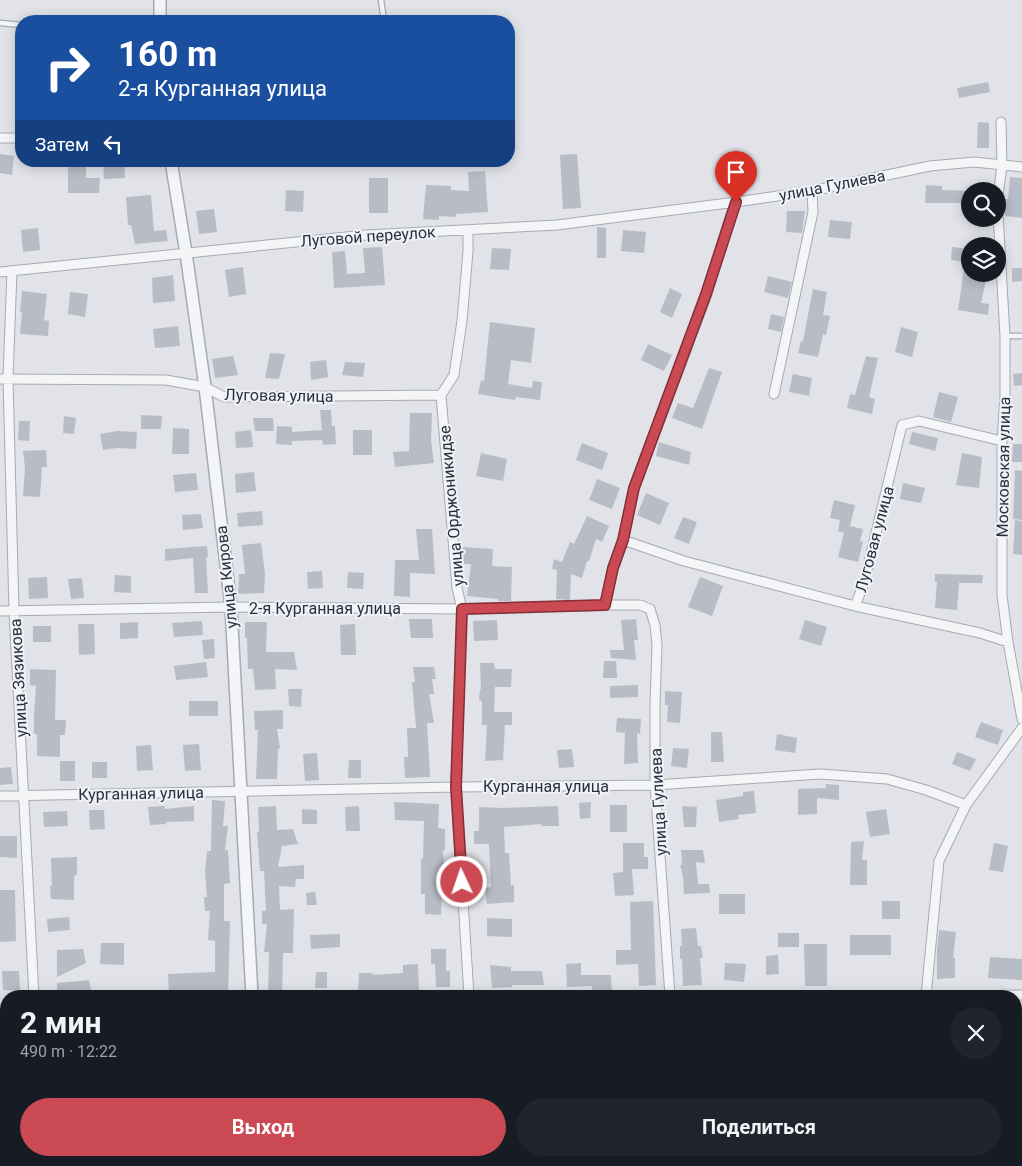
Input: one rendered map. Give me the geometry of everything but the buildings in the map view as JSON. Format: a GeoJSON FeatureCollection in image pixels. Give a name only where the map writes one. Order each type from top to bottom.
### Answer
{"type":"FeatureCollection","features":[{"type":"Feature","properties":{"kind":"street"},"geometry":{"type":"LineString","coordinates":[[159,1],[160,15]]}},
{"type":"Feature","properties":{"kind":"street"},"geometry":{"type":"LineString","coordinates":[[1000,182],[1002,166],[1001,122]]}},
{"type":"Feature","properties":{"kind":"street"},"geometry":{"type":"LineString","coordinates":[[0,138],[15,138]]}},
{"type":"Feature","properties":{"kind":"street","name":"улица Гулиева"},"geometry":{"type":"LineString","coordinates":[[736,202],[812,191],[930,166],[974,162],[1022,167]]}},
{"type":"Feature","properties":{"kind":"street","name":"улица Кирова"},"geometry":{"type":"LineString","coordinates":[[172,167],[205,387],[230,607],[252,990]]}},
{"type":"Feature","properties":{"kind":"street"},"geometry":{"type":"LineString","coordinates":[[774,394],[813,212],[812,191]]}},
{"type":"Feature","properties":{"kind":"street"},"geometry":{"type":"LineString","coordinates":[[605,605],[613,568],[623,540],[634,488],[706,294],[736,202]]}},
{"type":"Feature","properties":{"kind":"street","name":"Луговой переулок"},"geometry":{"type":"LineString","coordinates":[[0,272],[366,235],[557,225],[736,202]]}},
{"type":"Feature","properties":{"kind":"street","name":"Московская улица"},"geometry":{"type":"LineString","coordinates":[[999,227],[1005,336],[1005,395],[1002,441],[1002,595],[1008,642],[1022,719]]}},
{"type":"Feature","properties":{"kind":"street"},"geometry":{"type":"LineString","coordinates":[[441,395],[454,375],[462,321],[468,230]]}},
{"type":"Feature","properties":{"kind":"street","name":"улица Зязикова"},"geometry":{"type":"LineString","coordinates":[[12,271],[4,379],[34,990]]}},
{"type":"Feature","properties":{"kind":"street","name":"Луговая улица"},"geometry":{"type":"LineString","coordinates":[[4,379],[166,380],[205,387],[224,397],[441,395]]}},
{"type":"Feature","properties":{"kind":"street","name":"улица Орджоникидзе"},"geometry":{"type":"LineString","coordinates":[[441,395],[457,588],[462,609],[456,787],[469,990]]}},
{"type":"Feature","properties":{"kind":"street","name":"Луговая улица"},"geometry":{"type":"LineString","coordinates":[[623,540],[684,561],[855,606],[864,583],[902,425],[919,421],[1002,441]]}},
{"type":"Feature","properties":{"kind":"street","name":"2-я Курганная улица"},"geometry":{"type":"LineString","coordinates":[[0,611],[230,607],[462,609],[605,605],[640,606],[650,609]]}},
{"type":"Feature","properties":{"kind":"street"},"geometry":{"type":"LineString","coordinates":[[855,606],[980,633],[1008,642]]}},
{"type":"Feature","properties":{"kind":"street","name":"улица Гулиева"},"geometry":{"type":"LineString","coordinates":[[650,609],[655,625],[657,645],[655,785],[670,990]]}},
{"type":"Feature","properties":{"kind":"street"},"geometry":{"type":"LineString","coordinates":[[927,990],[939,861],[966,805],[1022,728]]}},
{"type":"Feature","properties":{"kind":"street","name":"Курганная улица"},"geometry":{"type":"LineString","coordinates":[[0,796],[240,790],[655,785],[820,774],[887,779],[926,790],[966,805]]}},
{"type":"Feature","properties":{"kind":"lane"},"geometry":{"type":"LineString","coordinates":[[381,0],[383,15]]}},
{"type":"Feature","properties":{"kind":"lane"},"geometry":{"type":"LineString","coordinates":[[1,23],[15,24]]}},
{"type":"Feature","properties":{"kind":"lane"},"geometry":{"type":"LineString","coordinates":[[1005,336],[1022,336]]}},
{"type":"Feature","properties":{"kind":"route"},"geometry":{"type":"LineString","coordinates":[[462,882],[456,787],[462,609],[605,605],[613,568],[623,540],[634,488],[706,294],[736,202]]}}]}
